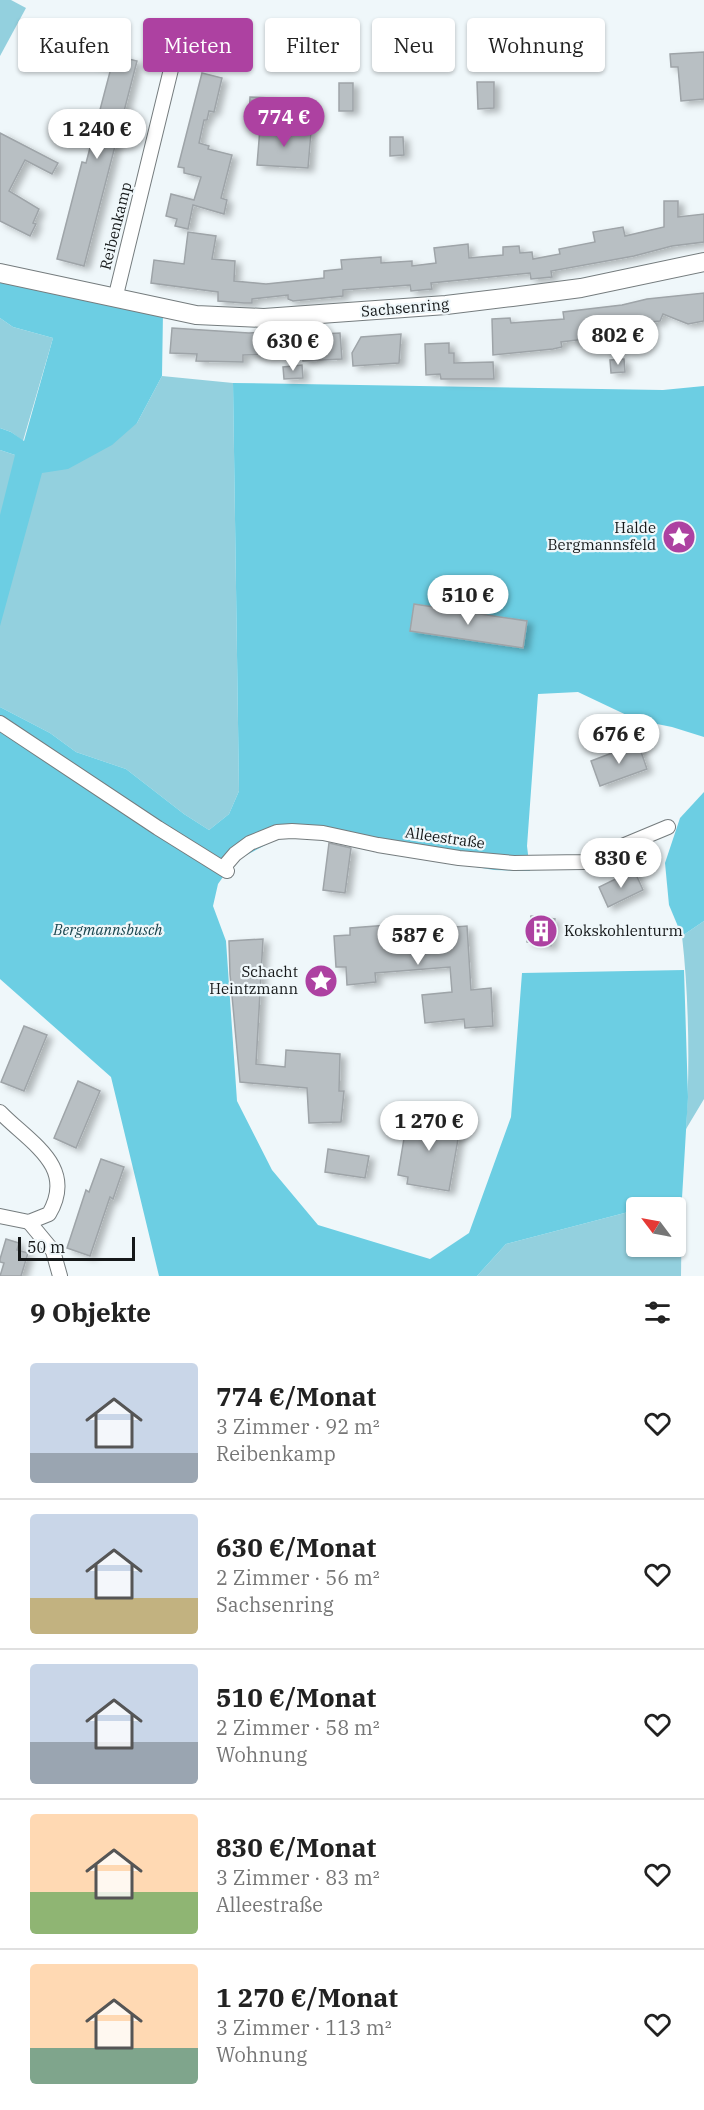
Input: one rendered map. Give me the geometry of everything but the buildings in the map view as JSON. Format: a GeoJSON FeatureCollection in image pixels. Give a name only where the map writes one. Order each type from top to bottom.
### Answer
{"type":"FeatureCollection","features":[{"type":"Feature","properties":{"kind":"street","name":"Reibenkamp"},"geometry":{"type":"LineString","coordinates":[[116,298],[170,72]]}},
{"type":"Feature","properties":{"kind":"street","name":"Sachsenring"},"geometry":{"type":"LineString","coordinates":[[0,273],[196,315],[230,318],[446,305],[581,288],[704,262]]}},
{"type":"Feature","properties":{"kind":"street","name":"Alleestraße"},"geometry":{"type":"LineString","coordinates":[[0,723],[158,828],[225,869],[235,854],[250,843],[277,832],[323,833],[378,845],[459,858],[514,862],[584,862],[668,827]]}},
{"type":"Feature","properties":{"kind":"street"},"geometry":{"type":"LineString","coordinates":[[0,1112],[52,1163],[59,1180],[57,1202],[50,1215],[29,1222],[0,1216]]}},
{"type":"Feature","properties":{"kind":"street"},"geometry":{"type":"LineString","coordinates":[[29,1222],[53,1251],[60,1276]]}},
{"type":"Feature","properties":{"kind":"shaded area"},"geometry":{"type":"Polygon","coordinates":[[[0,0],[11,0],[26,8],[21,18],[18,18],[18,23],[0,56],[0,0]]]}},
{"type":"Feature","properties":{"kind":"shaded area"},"geometry":{"type":"Polygon","coordinates":[[[0,318],[13,327],[53,338],[23,441],[11,432],[0,428],[0,318]]]}},
{"type":"Feature","properties":{"kind":"shaded area"},"geometry":{"type":"Polygon","coordinates":[[[162,376],[233,383],[239,791],[229,814],[209,830],[184,814],[126,769],[76,752],[50,733],[0,707],[0,450],[15,455],[137,423],[162,376]]]}},
{"type":"Feature","properties":{"kind":"shaded area"},"geometry":{"type":"Polygon","coordinates":[[[704,921],[704,1099],[686,1129],[688,1033],[682,936],[704,921]]]}},
{"type":"Feature","properties":{"kind":"shaded area"},"geometry":{"type":"Polygon","coordinates":[[[626,1213],[626,1257],[681,1257],[681,1276],[477,1276],[506,1244],[626,1213]]]}},
{"type":"Feature","properties":{"kind":"green space"},"geometry":{"type":"Polygon","coordinates":[[[0,275],[163,312],[162,376],[137,423],[112,445],[68,469],[42,473],[0,626],[0,515],[15,455],[0,450],[0,428],[24,441],[53,338],[13,327],[0,318],[0,275]]]}},
{"type":"Feature","properties":{"kind":"green space","name":"Bergmannsbusch"},"geometry":{"type":"Polygon","coordinates":[[[233,383],[663,390],[704,386],[704,737],[672,727],[637,720],[578,692],[538,694],[527,846],[530,871],[494,870],[378,851],[331,839],[277,839],[239,859],[218,884],[213,906],[226,941],[237,1101],[272,1170],[318,1225],[430,1259],[469,1233],[511,1117],[522,973],[684,970],[688,1097],[682,1197],[626,1197],[626,1213],[506,1244],[477,1276],[159,1276],[111,1077],[0,979],[0,707],[50,733],[76,752],[126,769],[184,814],[209,830],[229,814],[239,791],[233,383]]]}},
{"type":"Feature","properties":{"kind":"green space"},"geometry":{"type":"Polygon","coordinates":[[[704,792],[704,921],[682,936],[669,905],[665,863],[680,818],[704,792]]]}},
{"type":"Feature","properties":{"kind":"place","name":"Halde Bergmannsfeld"},"geometry":{"type":"Point","coordinates":[679,537]}},
{"type":"Feature","properties":{"kind":"place","name":"Kokskohlenturm"},"geometry":{"type":"Point","coordinates":[541,931]}},
{"type":"Feature","properties":{"kind":"place","name":"Schacht Heintzmann"},"geometry":{"type":"Point","coordinates":[321,981]}}]}
